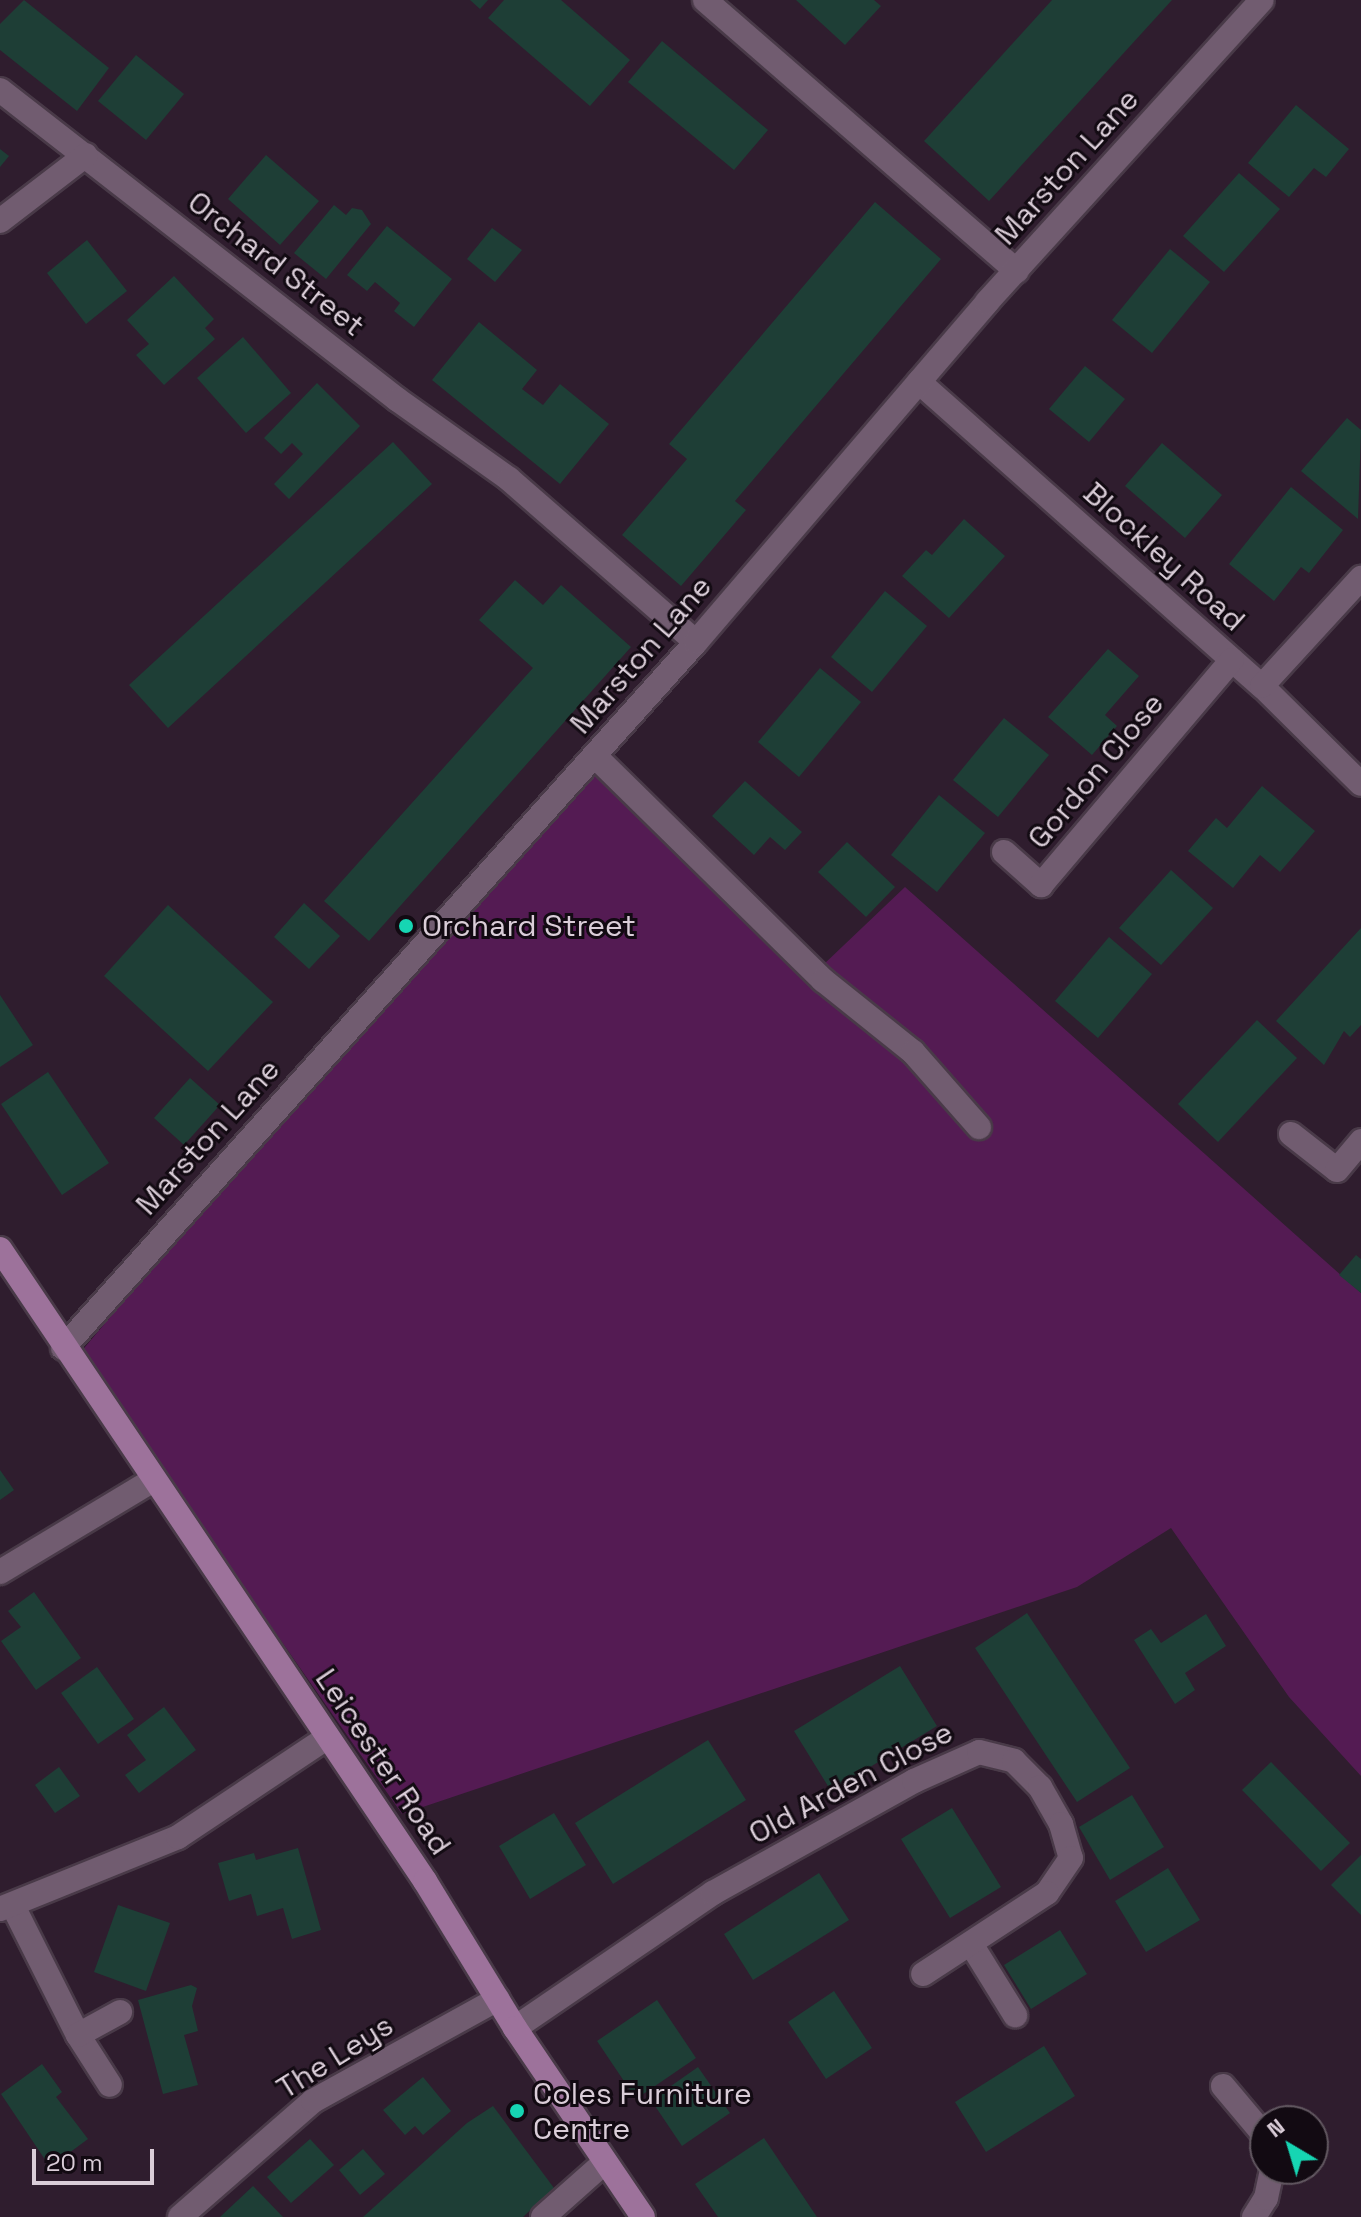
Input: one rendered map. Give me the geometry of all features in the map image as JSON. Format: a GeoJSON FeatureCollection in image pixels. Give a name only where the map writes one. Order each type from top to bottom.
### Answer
{"type":"FeatureCollection","features":[{"type":"Feature","properties":{"kind":"main road","name":"Leicester Road"},"geometry":{"type":"LineString","coordinates":[[0,1249],[63,1348],[328,1737],[515,2028],[643,2217]]}},
{"type":"Feature","properties":{"kind":"street"},"geometry":{"type":"LineString","coordinates":[[705,0],[1017,271]]}},
{"type":"Feature","properties":{"kind":"street","name":"Marston Lane"},"geometry":{"type":"LineString","coordinates":[[63,1348],[595,756],[919,382],[1262,0]]}},
{"type":"Feature","properties":{"kind":"street","name":"Orchard Street"},"geometry":{"type":"LineString","coordinates":[[0,90],[398,400],[509,479],[696,642]]}},
{"type":"Feature","properties":{"kind":"street"},"geometry":{"type":"LineString","coordinates":[[0,221],[86,155]]}},
{"type":"Feature","properties":{"kind":"street","name":"Blockley Road"},"geometry":{"type":"LineString","coordinates":[[919,382],[1262,686],[1361,784]]}},
{"type":"Feature","properties":{"kind":"street"},"geometry":{"type":"LineString","coordinates":[[1262,686],[1361,578]]}},
{"type":"Feature","properties":{"kind":"street","name":"Gordon Close"},"geometry":{"type":"LineString","coordinates":[[1004,852],[1041,885],[1232,660]]}},
{"type":"Feature","properties":{"kind":"street"},"geometry":{"type":"LineString","coordinates":[[595,756],[823,980],[913,1052],[979,1127]]}},
{"type":"Feature","properties":{"kind":"street"},"geometry":{"type":"LineString","coordinates":[[1291,1134],[1337,1170],[1361,1141]]}},
{"type":"Feature","properties":{"kind":"street"},"geometry":{"type":"LineString","coordinates":[[0,1572],[153,1480]]}},
{"type":"Feature","properties":{"kind":"street"},"geometry":{"type":"LineString","coordinates":[[110,2085],[78,2035],[6,1907],[178,1837],[328,1737]]}},
{"type":"Feature","properties":{"kind":"street","name":"Old Arden Close"},"geometry":{"type":"LineString","coordinates":[[515,2028],[713,1893],[914,1781],[979,1752],[1014,1761],[1040,1787],[1061,1824],[1071,1858],[1047,1893],[923,1974]]}},
{"type":"Feature","properties":{"kind":"street"},"geometry":{"type":"LineString","coordinates":[[971,1944],[1015,2015]]}},
{"type":"Feature","properties":{"kind":"street","name":"The Leys"},"geometry":{"type":"LineString","coordinates":[[180,2217],[313,2101],[498,1999]]}},
{"type":"Feature","properties":{"kind":"street"},"geometry":{"type":"LineString","coordinates":[[78,2035],[120,2012]]}},
{"type":"Feature","properties":{"kind":"street"},"geometry":{"type":"LineString","coordinates":[[1223,2086],[1249,2117]]}},
{"type":"Feature","properties":{"kind":"street"},"geometry":{"type":"LineString","coordinates":[[543,2217],[605,2162]]}},
{"type":"Feature","properties":{"kind":"street"},"geometry":{"type":"LineString","coordinates":[[1254,2217],[1266,2198],[1269,2185]]}},
{"type":"Feature","properties":{"kind":"shaded area"},"geometry":{"type":"Polygon","coordinates":[[[611,756],[823,965],[905,887],[1361,1293],[1361,1776],[1289,1697],[1171,1528],[1077,1587],[402,1814],[80,1353],[191,1221],[611,756]]]}},
{"type":"Feature","properties":{"kind":"building"},"geometry":{"type":"Polygon","coordinates":[[[24,0],[109,68],[77,111],[0,50],[0,24],[24,0]]]}},
{"type":"Feature","properties":{"kind":"building"},"geometry":{"type":"Polygon","coordinates":[[[470,0],[488,0],[480,9],[470,0]]]}},
{"type":"Feature","properties":{"kind":"building"},"geometry":{"type":"Polygon","coordinates":[[[504,0],[561,0],[630,60],[590,106],[488,18],[504,0]]]}},
{"type":"Feature","properties":{"kind":"building"},"geometry":{"type":"Polygon","coordinates":[[[796,0],[874,0],[881,6],[845,45],[796,0]]]}},
{"type":"Feature","properties":{"kind":"building"},"geometry":{"type":"Polygon","coordinates":[[[1052,0],[1172,0],[989,201],[924,141],[1052,0]]]}},
{"type":"Feature","properties":{"kind":"building"},"geometry":{"type":"Polygon","coordinates":[[[662,41],[768,130],[734,170],[628,82],[662,41]]]}},
{"type":"Feature","properties":{"kind":"building"},"geometry":{"type":"Polygon","coordinates":[[[136,55],[184,94],[146,140],[98,101],[136,55]]]}},
{"type":"Feature","properties":{"kind":"building"},"geometry":{"type":"Polygon","coordinates":[[[1296,105],[1349,149],[1326,177],[1314,168],[1289,197],[1248,163],[1296,105]]]}},
{"type":"Feature","properties":{"kind":"building"},"geometry":{"type":"Polygon","coordinates":[[[0,149],[9,156],[0,167],[0,149]]]}},
{"type":"Feature","properties":{"kind":"building"},"geometry":{"type":"Polygon","coordinates":[[[266,155],[319,201],[280,245],[228,199],[266,155]]]}},
{"type":"Feature","properties":{"kind":"building"},"geometry":{"type":"Polygon","coordinates":[[[1239,173],[1280,209],[1224,272],[1183,236],[1239,173]]]}},
{"type":"Feature","properties":{"kind":"building"},"geometry":{"type":"Polygon","coordinates":[[[875,202],[941,259],[735,501],[746,510],[681,586],[622,535],[687,459],[669,444],[875,202]]]}},
{"type":"Feature","properties":{"kind":"building"},"geometry":{"type":"Polygon","coordinates":[[[334,205],[346,215],[352,208],[362,210],[371,224],[326,279],[294,253],[334,205]]]}},
{"type":"Feature","properties":{"kind":"building"},"geometry":{"type":"Polygon","coordinates":[[[387,226],[452,279],[414,327],[394,311],[400,303],[375,282],[367,291],[347,275],[387,226]]]}},
{"type":"Feature","properties":{"kind":"building"},"geometry":{"type":"Polygon","coordinates":[[[492,228],[522,250],[495,282],[467,259],[492,228]]]}},
{"type":"Feature","properties":{"kind":"building"},"geometry":{"type":"Polygon","coordinates":[[[87,240],[127,291],[86,324],[47,273],[87,240]]]}},
{"type":"Feature","properties":{"kind":"building"},"geometry":{"type":"Polygon","coordinates":[[[1170,249],[1210,282],[1152,353],[1112,320],[1170,249]]]}},
{"type":"Feature","properties":{"kind":"building"},"geometry":{"type":"Polygon","coordinates":[[[174,276],[214,319],[205,328],[215,339],[164,385],[136,355],[149,344],[127,320],[174,276]]]}},
{"type":"Feature","properties":{"kind":"building"},"geometry":{"type":"Polygon","coordinates":[[[479,322],[537,370],[522,389],[543,405],[560,384],[609,424],[560,484],[432,380],[479,322]]]}},
{"type":"Feature","properties":{"kind":"building"},"geometry":{"type":"Polygon","coordinates":[[[243,337],[291,393],[246,433],[197,378],[243,337]]]}},
{"type":"Feature","properties":{"kind":"building"},"geometry":{"type":"Polygon","coordinates":[[[1085,366],[1125,399],[1089,442],[1049,409],[1085,366]]]}},
{"type":"Feature","properties":{"kind":"building"},"geometry":{"type":"Polygon","coordinates":[[[317,383],[360,426],[289,499],[274,484],[303,454],[292,443],[281,454],[264,438],[317,383]]]}},
{"type":"Feature","properties":{"kind":"building"},"geometry":{"type":"Polygon","coordinates":[[[1347,418],[1361,430],[1358,519],[1301,471],[1347,418]]]}},
{"type":"Feature","properties":{"kind":"building"},"geometry":{"type":"Polygon","coordinates":[[[393,442],[432,484],[168,728],[129,685],[393,442]]]}},
{"type":"Feature","properties":{"kind":"building"},"geometry":{"type":"Polygon","coordinates":[[[1162,443],[1222,495],[1185,538],[1125,486],[1162,443]]]}},
{"type":"Feature","properties":{"kind":"building"},"geometry":{"type":"Polygon","coordinates":[[[1291,487],[1343,530],[1309,573],[1301,567],[1274,601],[1229,564],[1291,487]]]}},
{"type":"Feature","properties":{"kind":"building"},"geometry":{"type":"Polygon","coordinates":[[[964,519],[1005,556],[949,618],[902,576],[926,550],[932,555],[964,519]]]}},
{"type":"Feature","properties":{"kind":"building"},"geometry":{"type":"Polygon","coordinates":[[[515,580],[543,605],[561,585],[631,647],[369,941],[324,901],[533,668],[479,620],[515,580]]]}},
{"type":"Feature","properties":{"kind":"building"},"geometry":{"type":"Polygon","coordinates":[[[885,591],[927,626],[872,692],[831,657],[885,591]]]}},
{"type":"Feature","properties":{"kind":"building"},"geometry":{"type":"Polygon","coordinates":[[[1108,649],[1139,676],[1105,715],[1117,726],[1092,755],[1048,717],[1108,649]]]}},
{"type":"Feature","properties":{"kind":"building"},"geometry":{"type":"Polygon","coordinates":[[[820,668],[861,702],[799,777],[758,742],[820,668]]]}},
{"type":"Feature","properties":{"kind":"building"},"geometry":{"type":"Polygon","coordinates":[[[1004,718],[1049,755],[998,817],[953,780],[1004,718]]]}},
{"type":"Feature","properties":{"kind":"building"},"geometry":{"type":"Polygon","coordinates":[[[745,781],[802,832],[785,850],[770,837],[754,855],[712,816],[745,781]]]}},
{"type":"Feature","properties":{"kind":"building"},"geometry":{"type":"Polygon","coordinates":[[[1262,786],[1315,831],[1280,872],[1260,855],[1233,888],[1188,851],[1216,818],[1227,828],[1262,786]]]}},
{"type":"Feature","properties":{"kind":"building"},"geometry":{"type":"Polygon","coordinates":[[[939,795],[985,833],[937,892],[891,855],[939,795]]]}},
{"type":"Feature","properties":{"kind":"building"},"geometry":{"type":"Polygon","coordinates":[[[847,842],[895,887],[866,917],[818,872],[847,842]]]}},
{"type":"Feature","properties":{"kind":"building"},"geometry":{"type":"Polygon","coordinates":[[[1171,870],[1213,908],[1161,965],[1119,928],[1171,870]]]}},
{"type":"Feature","properties":{"kind":"building"},"geometry":{"type":"Polygon","coordinates":[[[304,903],[340,936],[309,969],[274,937],[304,903]]]}},
{"type":"Feature","properties":{"kind":"building"},"geometry":{"type":"Polygon","coordinates":[[[168,905],[273,1002],[208,1071],[104,976],[168,905]]]}},
{"type":"Feature","properties":{"kind":"building"},"geometry":{"type":"Polygon","coordinates":[[[1361,928],[1361,1025],[1350,1037],[1344,1031],[1324,1065],[1276,1021],[1361,928]]]}},
{"type":"Feature","properties":{"kind":"building"},"geometry":{"type":"Polygon","coordinates":[[[1109,937],[1152,974],[1098,1038],[1055,1001],[1109,937]]]}},
{"type":"Feature","properties":{"kind":"building"},"geometry":{"type":"Polygon","coordinates":[[[0,995],[33,1045],[0,1067],[0,995]]]}},
{"type":"Feature","properties":{"kind":"building"},"geometry":{"type":"Polygon","coordinates":[[[1257,1020],[1297,1058],[1218,1142],[1178,1104],[1257,1020]]]}},
{"type":"Feature","properties":{"kind":"building"},"geometry":{"type":"Polygon","coordinates":[[[48,1072],[109,1163],[62,1195],[1,1104],[48,1072]]]}},
{"type":"Feature","properties":{"kind":"building"},"geometry":{"type":"Polygon","coordinates":[[[190,1078],[220,1105],[184,1145],[154,1118],[190,1078]]]}},
{"type":"Feature","properties":{"kind":"building"},"geometry":{"type":"Polygon","coordinates":[[[1356,1255],[1361,1259],[1361,1293],[1339,1275],[1356,1255]]]}},
{"type":"Feature","properties":{"kind":"building"},"geometry":{"type":"Polygon","coordinates":[[[0,1470],[14,1490],[0,1500],[0,1470]]]}},
{"type":"Feature","properties":{"kind":"building"},"geometry":{"type":"Polygon","coordinates":[[[34,1592],[81,1658],[36,1690],[1,1641],[21,1627],[8,1611],[34,1592]]]}},
{"type":"Feature","properties":{"kind":"building"},"geometry":{"type":"Polygon","coordinates":[[[1027,1613],[1130,1768],[1077,1802],[975,1648],[1027,1613]]]}},
{"type":"Feature","properties":{"kind":"building"},"geometry":{"type":"Polygon","coordinates":[[[1206,1614],[1226,1646],[1185,1673],[1195,1690],[1175,1704],[1134,1640],[1151,1629],[1161,1643],[1206,1614]]]}},
{"type":"Feature","properties":{"kind":"building"},"geometry":{"type":"Polygon","coordinates":[[[900,1666],[937,1726],[831,1791],[794,1731],[900,1666]]]}},
{"type":"Feature","properties":{"kind":"building"},"geometry":{"type":"Polygon","coordinates":[[[97,1667],[134,1719],[98,1744],[61,1693],[97,1667]]]}},
{"type":"Feature","properties":{"kind":"building"},"geometry":{"type":"Polygon","coordinates":[[[164,1707],[196,1750],[139,1793],[125,1775],[146,1760],[127,1735],[164,1707]]]}},
{"type":"Feature","properties":{"kind":"building"},"geometry":{"type":"Polygon","coordinates":[[[708,1740],[746,1800],[613,1884],[575,1823],[708,1740]]]}},
{"type":"Feature","properties":{"kind":"building"},"geometry":{"type":"Polygon","coordinates":[[[1271,1762],[1350,1843],[1321,1871],[1242,1790],[1271,1762]]]}},
{"type":"Feature","properties":{"kind":"building"},"geometry":{"type":"Polygon","coordinates":[[[59,1767],[80,1796],[55,1813],[35,1785],[59,1767]]]}},
{"type":"Feature","properties":{"kind":"building"},"geometry":{"type":"Polygon","coordinates":[[[1132,1795],[1164,1847],[1110,1880],[1079,1827],[1132,1795]]]}},
{"type":"Feature","properties":{"kind":"building"},"geometry":{"type":"Polygon","coordinates":[[[952,1808],[1001,1887],[950,1918],[901,1839],[952,1808]]]}},
{"type":"Feature","properties":{"kind":"building"},"geometry":{"type":"Polygon","coordinates":[[[554,1813],[586,1865],[530,1899],[499,1846],[554,1813]]]}},
{"type":"Feature","properties":{"kind":"building"},"geometry":{"type":"Polygon","coordinates":[[[298,1848],[321,1930],[292,1939],[283,1908],[257,1916],[251,1894],[229,1901],[218,1863],[254,1853],[256,1860],[298,1848]]]}},
{"type":"Feature","properties":{"kind":"building"},"geometry":{"type":"Polygon","coordinates":[[[1361,1855],[1361,1915],[1331,1885],[1361,1855]]]}},
{"type":"Feature","properties":{"kind":"building"},"geometry":{"type":"Polygon","coordinates":[[[1168,1868],[1200,1920],[1146,1952],[1115,1901],[1168,1868]]]}},
{"type":"Feature","properties":{"kind":"building"},"geometry":{"type":"Polygon","coordinates":[[[819,1873],[849,1920],[753,1980],[724,1934],[819,1873]]]}},
{"type":"Feature","properties":{"kind":"building"},"geometry":{"type":"Polygon","coordinates":[[[118,1905],[170,1923],[146,1991],[94,1972],[118,1905]]]}},
{"type":"Feature","properties":{"kind":"building"},"geometry":{"type":"Polygon","coordinates":[[[1060,1930],[1087,1974],[1031,2009],[1004,1965],[1060,1930]]]}},
{"type":"Feature","properties":{"kind":"building"},"geometry":{"type":"Polygon","coordinates":[[[191,1985],[197,1988],[192,2006],[198,2031],[184,2035],[198,2085],[163,2094],[138,2000],[191,1985]]]}},
{"type":"Feature","properties":{"kind":"building"},"geometry":{"type":"Polygon","coordinates":[[[834,1991],[872,2048],[826,2079],[788,2022],[834,1991]]]}},
{"type":"Feature","properties":{"kind":"building"},"geometry":{"type":"Polygon","coordinates":[[[657,2000],[696,2058],[636,2099],[597,2041],[657,2000]]]}},
{"type":"Feature","properties":{"kind":"building"},"geometry":{"type":"Polygon","coordinates":[[[1044,2046],[1075,2096],[986,2152],[955,2102],[1044,2046]]]}},
{"type":"Feature","properties":{"kind":"building"},"geometry":{"type":"Polygon","coordinates":[[[42,2064],[62,2092],[56,2097],[88,2139],[50,2167],[1,2094],[42,2064]]]}},
{"type":"Feature","properties":{"kind":"building"},"geometry":{"type":"Polygon","coordinates":[[[698,2067],[730,2113],[682,2146],[651,2100],[698,2067]]]}},
{"type":"Feature","properties":{"kind":"building"},"geometry":{"type":"Polygon","coordinates":[[[423,2077],[451,2111],[423,2135],[415,2126],[405,2135],[383,2110],[423,2077]]]}},
{"type":"Feature","properties":{"kind":"building"},"geometry":{"type":"Polygon","coordinates":[[[493,2106],[554,2188],[523,2217],[363,2217],[467,2123],[493,2106]]]}},
{"type":"Feature","properties":{"kind":"building"},"geometry":{"type":"Polygon","coordinates":[[[764,2138],[817,2217],[718,2217],[695,2184],[764,2138]]]}},
{"type":"Feature","properties":{"kind":"building"},"geometry":{"type":"Polygon","coordinates":[[[310,2139],[334,2165],[291,2203],[267,2177],[310,2139]]]}},
{"type":"Feature","properties":{"kind":"building"},"geometry":{"type":"Polygon","coordinates":[[[363,2149],[385,2174],[360,2195],[339,2170],[363,2149]]]}},
{"type":"Feature","properties":{"kind":"building"},"geometry":{"type":"Polygon","coordinates":[[[253,2186],[283,2217],[220,2217],[253,2186]]]}},
{"type":"Feature","properties":{"kind":"place","name":"Orchard Street"},"geometry":{"type":"Point","coordinates":[406,926]}},
{"type":"Feature","properties":{"kind":"place","name":"Coles Furniture Centre"},"geometry":{"type":"Point","coordinates":[517,2111]}}]}
